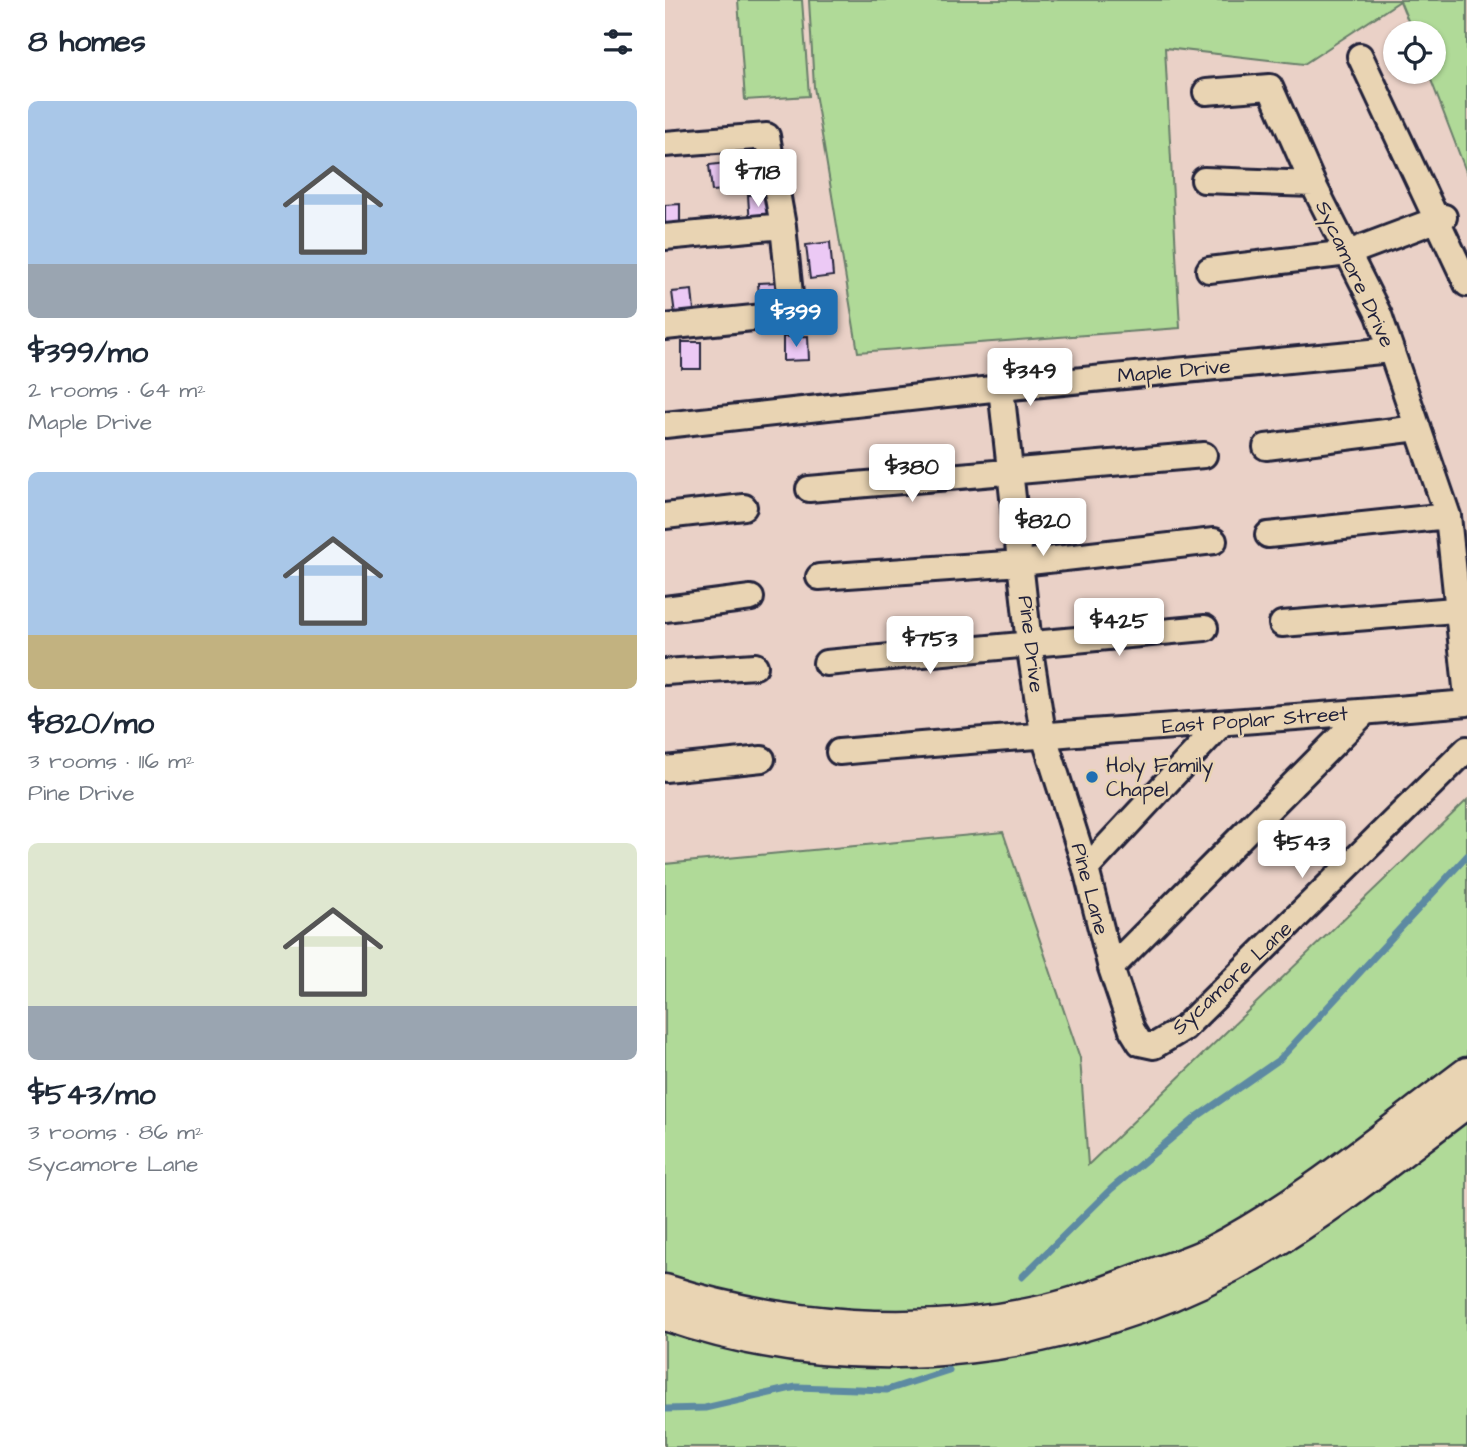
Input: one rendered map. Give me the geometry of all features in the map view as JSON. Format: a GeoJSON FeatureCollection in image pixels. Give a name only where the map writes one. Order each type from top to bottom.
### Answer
{"type":"FeatureCollection","features":[{"type":"Feature","properties":{"kind":"main road"},"geometry":{"type":"LineString","coordinates":[[665,1314],[701,1327],[809,1348],[872,1351],[961,1349],[1046,1323],[1101,1294],[1209,1253],[1253,1228],[1317,1185],[1467,1073]]}},
{"type":"Feature","properties":{"kind":"main road"},"geometry":{"type":"LineString","coordinates":[[665,1290],[712,1305],[790,1318],[872,1325],[935,1326],[1107,1320],[1164,1300],[1259,1251],[1321,1213],[1467,1102]]}},
{"type":"Feature","properties":{"kind":"street"},"geometry":{"type":"LineString","coordinates":[[1360,56],[1441,219],[1467,284]]}},
{"type":"Feature","properties":{"kind":"street","name":"Sycamore Drive"},"geometry":{"type":"LineString","coordinates":[[1206,92],[1270,87],[1313,184],[1379,314],[1448,516],[1463,609]]}},
{"type":"Feature","properties":{"kind":"street"},"geometry":{"type":"LineString","coordinates":[[665,144],[767,136],[783,226],[792,314],[665,327]]}},
{"type":"Feature","properties":{"kind":"street"},"geometry":{"type":"LineString","coordinates":[[1204,180],[1313,184]]}},
{"type":"Feature","properties":{"kind":"street"},"geometry":{"type":"LineString","coordinates":[[1209,270],[1348,253],[1441,219]]}},
{"type":"Feature","properties":{"kind":"street"},"geometry":{"type":"LineString","coordinates":[[665,237],[783,226]]}},
{"type":"Feature","properties":{"kind":"street","name":"Maple Drive"},"geometry":{"type":"LineString","coordinates":[[665,425],[1001,388],[1391,350]]}},
{"type":"Feature","properties":{"kind":"street","name":"Pine Drive"},"geometry":{"type":"LineString","coordinates":[[1001,388],[1029,644],[1043,733]]}},
{"type":"Feature","properties":{"kind":"street"},"geometry":{"type":"LineString","coordinates":[[1266,447],[1418,428]]}},
{"type":"Feature","properties":{"kind":"street"},"geometry":{"type":"LineString","coordinates":[[809,489],[1010,474],[1205,455]]}},
{"type":"Feature","properties":{"kind":"street"},"geometry":{"type":"LineString","coordinates":[[665,516],[744,507]]}},
{"type":"Feature","properties":{"kind":"street"},"geometry":{"type":"LineString","coordinates":[[1268,535],[1448,516]]}},
{"type":"Feature","properties":{"kind":"street"},"geometry":{"type":"LineString","coordinates":[[819,577],[1021,563],[1214,541]]}},
{"type":"Feature","properties":{"kind":"street"},"geometry":{"type":"LineString","coordinates":[[665,609],[751,598]]}},
{"type":"Feature","properties":{"kind":"street"},"geometry":{"type":"LineString","coordinates":[[1282,624],[1463,609],[1467,697]]}},
{"type":"Feature","properties":{"kind":"street"},"geometry":{"type":"LineString","coordinates":[[826,663],[1205,628]]}},
{"type":"Feature","properties":{"kind":"street"},"geometry":{"type":"LineString","coordinates":[[665,672],[755,666]]}},
{"type":"Feature","properties":{"kind":"street","name":"East Poplar Street"},"geometry":{"type":"LineString","coordinates":[[839,752],[1043,733],[1222,723],[1467,703]]}},
{"type":"Feature","properties":{"kind":"street"},"geometry":{"type":"LineString","coordinates":[[1111,968],[1366,712]]}},
{"type":"Feature","properties":{"kind":"street"},"geometry":{"type":"LineString","coordinates":[[1086,869],[1222,723]]}},
{"type":"Feature","properties":{"kind":"street","name":"Pine Lane"},"geometry":{"type":"LineString","coordinates":[[1043,733],[1086,869],[1111,968],[1140,1043]]}},
{"type":"Feature","properties":{"kind":"street","name":"Sycamore Lane"},"geometry":{"type":"LineString","coordinates":[[1140,1043],[1154,1046],[1184,1028],[1467,749]]}},
{"type":"Feature","properties":{"kind":"street"},"geometry":{"type":"LineString","coordinates":[[665,769],[762,759]]}},
{"type":"Feature","properties":{"kind":"green space"},"geometry":{"type":"Polygon","coordinates":[[[738,0],[802,0],[809,96],[745,100],[738,0]]]}},
{"type":"Feature","properties":{"kind":"green space"},"geometry":{"type":"Polygon","coordinates":[[[809,0],[1467,0],[1467,174],[1433,84],[1446,84],[1446,21],[1408,21],[1400,1],[1304,64],[1165,48],[1180,328],[858,352],[814,87],[809,0]]]}},
{"type":"Feature","properties":{"kind":"green space"},"geometry":{"type":"Polygon","coordinates":[[[1467,800],[1467,1447],[665,1447],[665,864],[1003,832],[1080,1058],[1088,1165],[1467,800]]]}},
{"type":"Feature","properties":{"kind":"building"},"geometry":{"type":"Polygon","coordinates":[[[734,162],[737,189],[712,191],[709,165],[734,162]]]}},
{"type":"Feature","properties":{"kind":"building"},"geometry":{"type":"Polygon","coordinates":[[[766,194],[768,223],[750,225],[748,195],[766,194]]]}},
{"type":"Feature","properties":{"kind":"building"},"geometry":{"type":"Polygon","coordinates":[[[680,204],[680,233],[665,233],[665,205],[680,204]]]}},
{"type":"Feature","properties":{"kind":"building"},"geometry":{"type":"Polygon","coordinates":[[[830,242],[833,276],[810,279],[806,245],[830,242]]]}},
{"type":"Feature","properties":{"kind":"building"},"geometry":{"type":"Polygon","coordinates":[[[781,282],[783,307],[760,309],[758,283],[781,282]]]}},
{"type":"Feature","properties":{"kind":"building"},"geometry":{"type":"Polygon","coordinates":[[[692,290],[695,321],[676,322],[672,292],[692,290]]]}},
{"type":"Feature","properties":{"kind":"building"},"geometry":{"type":"Polygon","coordinates":[[[808,336],[809,360],[783,361],[783,337],[808,336]]]}},
{"type":"Feature","properties":{"kind":"building"},"geometry":{"type":"Polygon","coordinates":[[[682,342],[701,342],[701,369],[682,369],[682,342]]]}},
{"type":"Feature","properties":{"kind":"waterway"},"geometry":{"type":"LineString","coordinates":[[1022,1277],[1111,1189],[1198,1116],[1280,1059],[1467,856]]}},
{"type":"Feature","properties":{"kind":"waterway"},"geometry":{"type":"LineString","coordinates":[[665,1409],[705,1408],[796,1387],[887,1390],[949,1370]]}},
{"type":"Feature","properties":{"kind":"place","name":"Holy Family Chapel"},"geometry":{"type":"Point","coordinates":[1092,777]}}]}
